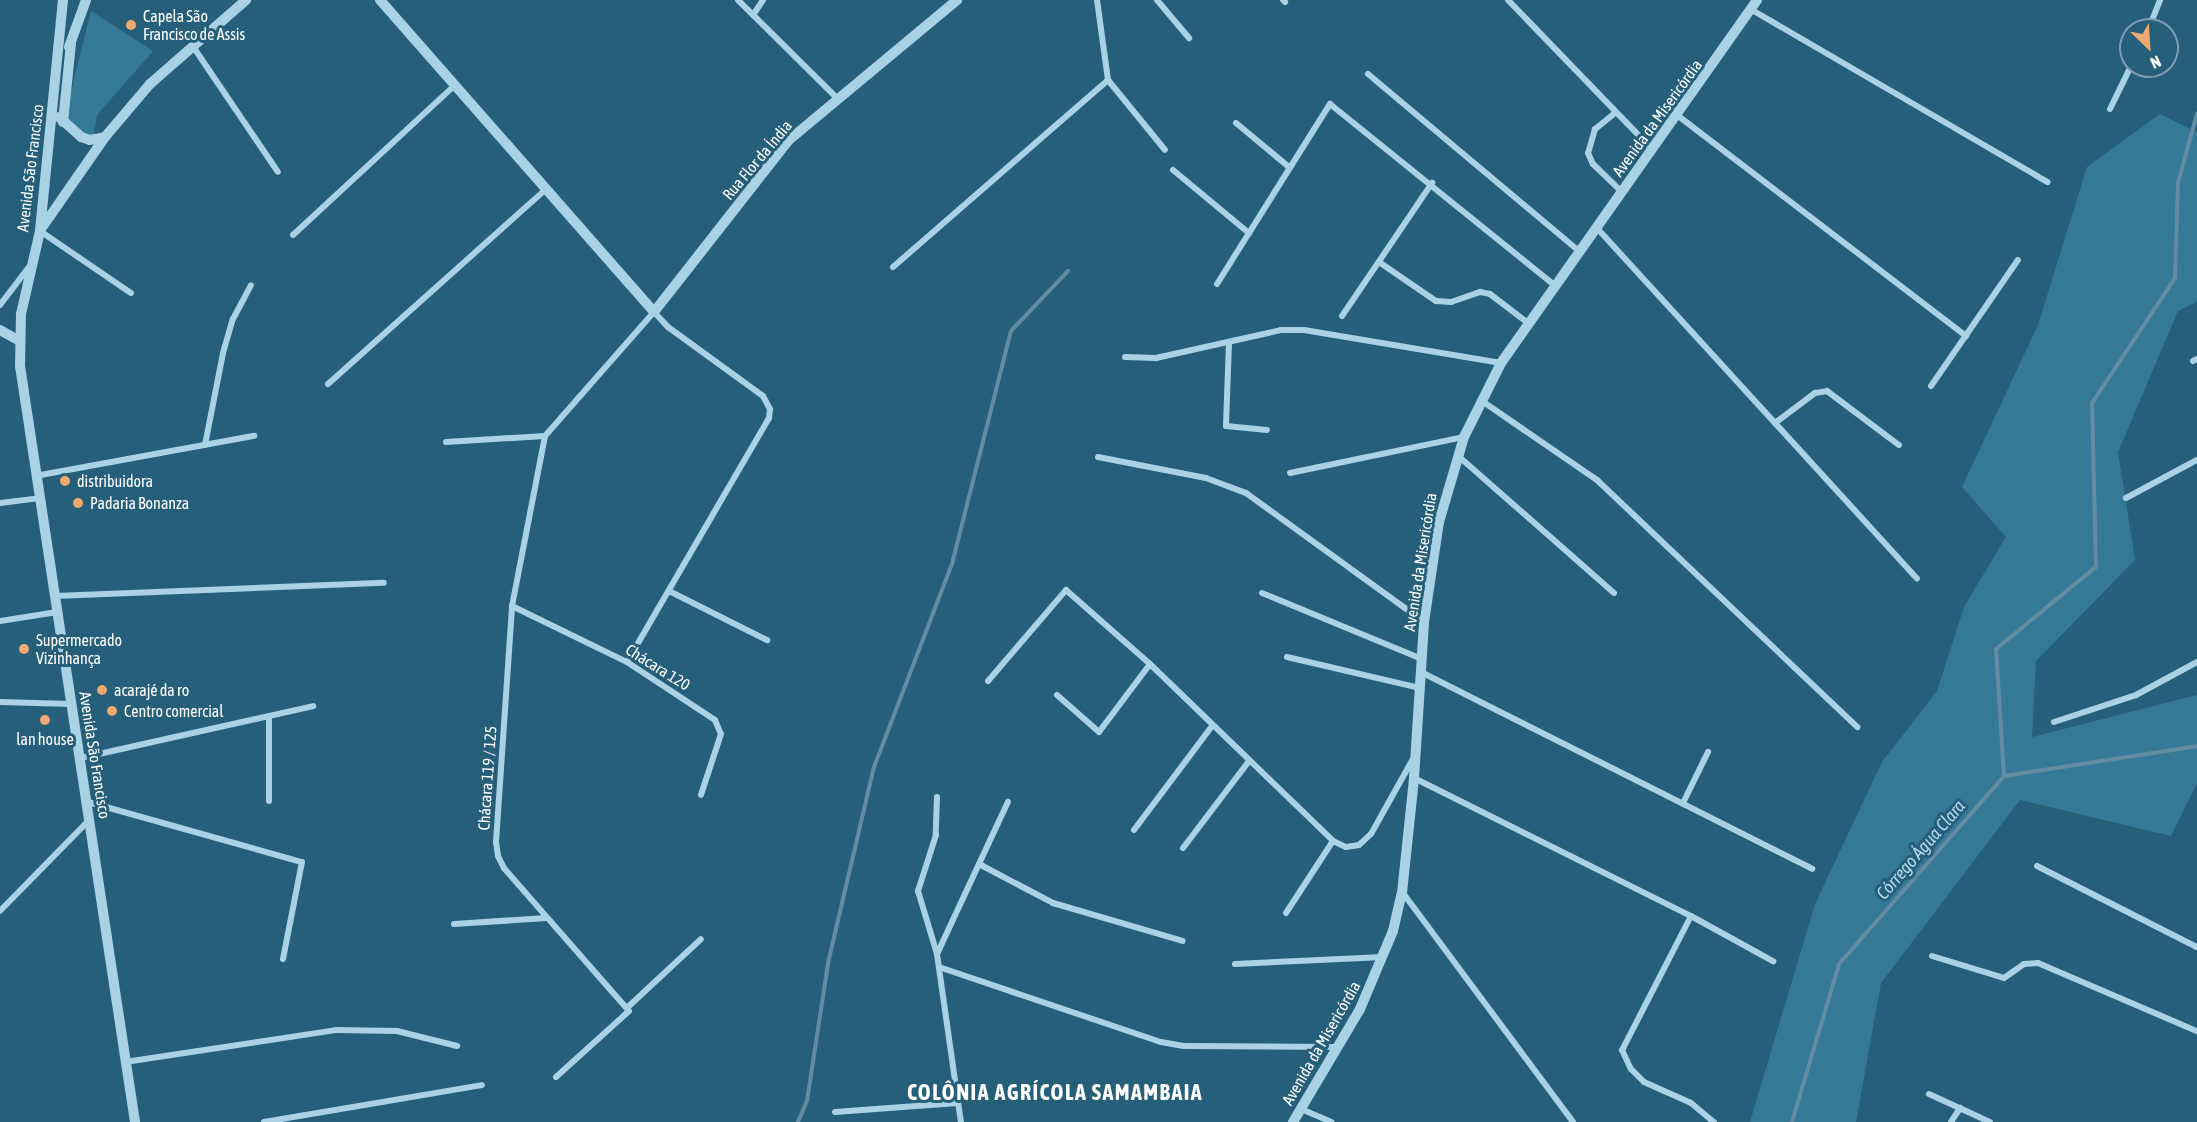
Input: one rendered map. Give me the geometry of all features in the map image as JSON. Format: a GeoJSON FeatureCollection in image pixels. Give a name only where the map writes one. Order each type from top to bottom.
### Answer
{"type":"FeatureCollection","features":[{"type":"Feature","properties":{"kind":"street","name":"Avenida São Francisco"},"geometry":{"type":"LineString","coordinates":[[63,0],[40,231],[28,267],[20,340],[34,477],[88,802],[135,1122]]}},
{"type":"Feature","properties":{"kind":"street","name":"Avenida São Francisco"},"geometry":{"type":"LineString","coordinates":[[57,72],[71,43],[86,0]]}},
{"type":"Feature","properties":{"kind":"street"},"geometry":{"type":"LineString","coordinates":[[131,293],[40,231],[105,137],[150,84],[191,44],[246,0]]}},
{"type":"Feature","properties":{"kind":"street"},"geometry":{"type":"LineString","coordinates":[[380,0],[668,327],[763,396],[770,409],[769,418],[627,662]]}},
{"type":"Feature","properties":{"kind":"street"},"geometry":{"type":"LineString","coordinates":[[738,0],[837,98]]}},
{"type":"Feature","properties":{"kind":"street"},"geometry":{"type":"LineString","coordinates":[[753,15],[763,0]]}},
{"type":"Feature","properties":{"kind":"street","name":"Rua Flor da Índia"},"geometry":{"type":"LineString","coordinates":[[654,312],[777,155],[837,98],[957,0]]}},
{"type":"Feature","properties":{"kind":"street"},"geometry":{"type":"LineString","coordinates":[[1097,0],[1108,80],[1165,150]]}},
{"type":"Feature","properties":{"kind":"street"},"geometry":{"type":"LineString","coordinates":[[1157,0],[1189,38]]}},
{"type":"Feature","properties":{"kind":"street"},"geometry":{"type":"LineString","coordinates":[[1508,0],[1652,150]]}},
{"type":"Feature","properties":{"kind":"street"},"geometry":{"type":"LineString","coordinates":[[2153,18],[2160,0]]}},
{"type":"Feature","properties":{"kind":"street"},"geometry":{"type":"LineString","coordinates":[[1755,5],[2048,182]]}},
{"type":"Feature","properties":{"kind":"street","name":"Avenida da Misericórdia"},"geometry":{"type":"LineString","coordinates":[[1293,1122],[1334,1047],[1360,1009],[1384,957],[1402,893],[1417,754],[1424,622],[1439,522],[1464,437],[1501,363],[1554,285],[1755,5]]}},
{"type":"Feature","properties":{"kind":"street"},"geometry":{"type":"LineString","coordinates":[[63,122],[71,43]]}},
{"type":"Feature","properties":{"kind":"street"},"geometry":{"type":"LineString","coordinates":[[191,44],[278,172]]}},
{"type":"Feature","properties":{"kind":"street"},"geometry":{"type":"LineString","coordinates":[[1368,74],[1579,251]]}},
{"type":"Feature","properties":{"kind":"street"},"geometry":{"type":"LineString","coordinates":[[2110,109],[2125,78]]}},
{"type":"Feature","properties":{"kind":"street"},"geometry":{"type":"LineString","coordinates":[[893,267],[1108,80]]}},
{"type":"Feature","properties":{"kind":"street"},"geometry":{"type":"LineString","coordinates":[[293,235],[456,85]]}},
{"type":"Feature","properties":{"kind":"street"},"geometry":{"type":"LineString","coordinates":[[1217,284],[1330,104],[1432,183],[1554,285]]}},
{"type":"Feature","properties":{"kind":"street"},"geometry":{"type":"LineString","coordinates":[[53,109],[63,122],[81,137],[90,140],[105,137]]}},
{"type":"Feature","properties":{"kind":"street"},"geometry":{"type":"LineString","coordinates":[[1615,113],[1595,129],[1588,153],[1593,164],[1622,192]]}},
{"type":"Feature","properties":{"kind":"street"},"geometry":{"type":"LineString","coordinates":[[1677,115],[1966,336]]}},
{"type":"Feature","properties":{"kind":"street"},"geometry":{"type":"LineString","coordinates":[[1236,123],[1289,167]]}},
{"type":"Feature","properties":{"kind":"street"},"geometry":{"type":"LineString","coordinates":[[1173,170],[1249,233]]}},
{"type":"Feature","properties":{"kind":"street"},"geometry":{"type":"LineString","coordinates":[[1342,316],[1432,183]]}},
{"type":"Feature","properties":{"kind":"street"},"geometry":{"type":"LineString","coordinates":[[328,384],[546,188]]}},
{"type":"Feature","properties":{"kind":"street"},"geometry":{"type":"LineString","coordinates":[[1596,227],[1917,578]]}},
{"type":"Feature","properties":{"kind":"street"},"geometry":{"type":"LineString","coordinates":[[1931,386],[2018,260]]}},
{"type":"Feature","properties":{"kind":"street"},"geometry":{"type":"LineString","coordinates":[[1379,262],[1436,301],[1451,302],[1480,292],[1490,294],[1528,323]]}},
{"type":"Feature","properties":{"kind":"street"},"geometry":{"type":"LineString","coordinates":[[0,305],[28,267]]}},
{"type":"Feature","properties":{"kind":"street"},"geometry":{"type":"LineString","coordinates":[[205,446],[223,353],[234,319],[251,285]]}},
{"type":"Feature","properties":{"kind":"street"},"geometry":{"type":"LineString","coordinates":[[446,442],[545,436],[654,312]]}},
{"type":"Feature","properties":{"kind":"street"},"geometry":{"type":"LineString","coordinates":[[0,330],[20,340]]}},
{"type":"Feature","properties":{"kind":"street"},"geometry":{"type":"LineString","coordinates":[[1125,357],[1156,358],[1281,330],[1304,330],[1501,363]]}},
{"type":"Feature","properties":{"kind":"street"},"geometry":{"type":"LineString","coordinates":[[1229,343],[1226,426],[1267,430]]}},
{"type":"Feature","properties":{"kind":"street"},"geometry":{"type":"LineString","coordinates":[[1775,423],[1815,393],[1827,391],[1899,445]]}},
{"type":"Feature","properties":{"kind":"street"},"geometry":{"type":"LineString","coordinates":[[1482,401],[1597,480],[1857,727]]}},
{"type":"Feature","properties":{"kind":"street"},"geometry":{"type":"LineString","coordinates":[[34,477],[254,436]]}},
{"type":"Feature","properties":{"kind":"street","name":"Chácara 119 / 125"},"geometry":{"type":"LineString","coordinates":[[545,436],[512,606],[496,842],[504,868],[629,1009]]}},
{"type":"Feature","properties":{"kind":"street"},"geometry":{"type":"LineString","coordinates":[[1290,473],[1464,437]]}},
{"type":"Feature","properties":{"kind":"street"},"geometry":{"type":"LineString","coordinates":[[1457,455],[1614,593]]}},
{"type":"Feature","properties":{"kind":"street"},"geometry":{"type":"LineString","coordinates":[[1098,457],[1206,478],[1246,493],[1424,622]]}},
{"type":"Feature","properties":{"kind":"street"},"geometry":{"type":"LineString","coordinates":[[2126,498],[2197,460]]}},
{"type":"Feature","properties":{"kind":"street"},"geometry":{"type":"LineString","coordinates":[[0,503],[38,498]]}},
{"type":"Feature","properties":{"kind":"street"},"geometry":{"type":"LineString","coordinates":[[55,596],[384,583]]}},
{"type":"Feature","properties":{"kind":"street"},"geometry":{"type":"LineString","coordinates":[[988,681],[1066,590],[1150,664],[1333,841],[1346,848],[1359,845],[1371,834],[1417,754]]}},
{"type":"Feature","properties":{"kind":"street"},"geometry":{"type":"LineString","coordinates":[[669,591],[766,640]]}},
{"type":"Feature","properties":{"kind":"street"},"geometry":{"type":"LineString","coordinates":[[1262,593],[1422,659]]}},
{"type":"Feature","properties":{"kind":"street","name":"Chácara 120"},"geometry":{"type":"LineString","coordinates":[[512,606],[627,662],[720,727],[701,795]]}},
{"type":"Feature","properties":{"kind":"street"},"geometry":{"type":"LineString","coordinates":[[0,621],[57,612]]}},
{"type":"Feature","properties":{"kind":"street"},"geometry":{"type":"LineString","coordinates":[[1287,657],[1420,688]]}},
{"type":"Feature","properties":{"kind":"street"},"geometry":{"type":"LineString","coordinates":[[2054,722],[2136,694],[2197,662]]}},
{"type":"Feature","properties":{"kind":"street"},"geometry":{"type":"LineString","coordinates":[[1057,695],[1099,732],[1150,664]]}},
{"type":"Feature","properties":{"kind":"street"},"geometry":{"type":"LineString","coordinates":[[1421,672],[1812,869]]}},
{"type":"Feature","properties":{"kind":"street"},"geometry":{"type":"LineString","coordinates":[[0,702],[71,705]]}},
{"type":"Feature","properties":{"kind":"street"},"geometry":{"type":"LineString","coordinates":[[81,758],[313,706]]}},
{"type":"Feature","properties":{"kind":"street"},"geometry":{"type":"LineString","coordinates":[[269,716],[269,801]]}},
{"type":"Feature","properties":{"kind":"street"},"geometry":{"type":"LineString","coordinates":[[1134,830],[1212,726]]}},
{"type":"Feature","properties":{"kind":"street"},"geometry":{"type":"LineString","coordinates":[[1683,803],[1708,752]]}},
{"type":"Feature","properties":{"kind":"street"},"geometry":{"type":"LineString","coordinates":[[1183,848],[1249,761]]}},
{"type":"Feature","properties":{"kind":"street"},"geometry":{"type":"LineString","coordinates":[[1414,778],[1691,916],[1773,961]]}},
{"type":"Feature","properties":{"kind":"street"},"geometry":{"type":"LineString","coordinates":[[938,797],[936,834],[918,891],[937,954],[961,1122]]}},
{"type":"Feature","properties":{"kind":"street"},"geometry":{"type":"LineString","coordinates":[[88,802],[302,862],[283,959]]}},
{"type":"Feature","properties":{"kind":"street"},"geometry":{"type":"LineString","coordinates":[[937,954],[1008,802]]}},
{"type":"Feature","properties":{"kind":"street"},"geometry":{"type":"LineString","coordinates":[[0,911],[90,819]]}},
{"type":"Feature","properties":{"kind":"street"},"geometry":{"type":"LineString","coordinates":[[1286,913],[1333,841]]}},
{"type":"Feature","properties":{"kind":"street"},"geometry":{"type":"LineString","coordinates":[[979,864],[1053,903],[1183,941]]}},
{"type":"Feature","properties":{"kind":"street"},"geometry":{"type":"LineString","coordinates":[[2037,866],[2197,947]]}},
{"type":"Feature","properties":{"kind":"street"},"geometry":{"type":"LineString","coordinates":[[1402,893],[1573,1122]]}},
{"type":"Feature","properties":{"kind":"street"},"geometry":{"type":"LineString","coordinates":[[1691,916],[1622,1050],[1631,1070],[1644,1082],[1691,1103],[1714,1122]]}},
{"type":"Feature","properties":{"kind":"street"},"geometry":{"type":"LineString","coordinates":[[454,924],[547,918]]}},
{"type":"Feature","properties":{"kind":"street"},"geometry":{"type":"LineString","coordinates":[[556,1077],[701,939]]}},
{"type":"Feature","properties":{"kind":"street"},"geometry":{"type":"LineString","coordinates":[[1932,956],[2004,978],[2024,964],[2038,963],[2197,1031]]}},
{"type":"Feature","properties":{"kind":"street"},"geometry":{"type":"LineString","coordinates":[[1235,964],[1384,957]]}},
{"type":"Feature","properties":{"kind":"street"},"geometry":{"type":"LineString","coordinates":[[939,967],[1161,1042],[1184,1046],[1334,1047]]}},
{"type":"Feature","properties":{"kind":"street"},"geometry":{"type":"LineString","coordinates":[[125,1062],[336,1030],[397,1031],[457,1046]]}},
{"type":"Feature","properties":{"kind":"street"},"geometry":{"type":"LineString","coordinates":[[264,1122],[482,1085]]}},
{"type":"Feature","properties":{"kind":"street"},"geometry":{"type":"LineString","coordinates":[[1929,1094],[1990,1122]]}},
{"type":"Feature","properties":{"kind":"street"},"geometry":{"type":"LineString","coordinates":[[835,1112],[958,1103]]}},
{"type":"Feature","properties":{"kind":"street"},"geometry":{"type":"LineString","coordinates":[[1951,1122],[1960,1108]]}},
{"type":"Feature","properties":{"kind":"street"},"geometry":{"type":"LineString","coordinates":[[1301,1109],[1331,1122]]}},
{"type":"Feature","properties":{"kind":"shaded area"},"geometry":{"type":"Polygon","coordinates":[[[91,11],[153,51],[97,115],[94,135],[76,132],[65,116],[91,11]]]}},
{"type":"Feature","properties":{"kind":"shaded area"},"geometry":{"type":"Polygon","coordinates":[[[2160,114],[2197,132],[2197,302],[2178,311],[2118,452],[2135,560],[2036,661],[2032,737],[2197,695],[2197,783],[2171,836],[2020,800],[1881,983],[1856,1122],[1750,1122],[1815,904],[1882,762],[1937,691],[1964,607],[2006,537],[1962,487],[2038,325],[2087,167],[2160,114]]]}},
{"type":"Feature","properties":{"kind":"waterway"},"geometry":{"type":"LineString","coordinates":[[2004,776],[1996,649],[2096,567],[2092,403],[2175,278],[2178,183],[2197,114]]}},
{"type":"Feature","properties":{"kind":"waterway"},"geometry":{"type":"LineString","coordinates":[[798,1122],[807,1101],[828,963],[874,767],[952,564],[1011,331],[1068,271]]}},
{"type":"Feature","properties":{"kind":"waterway","name":"Córrego Água Clara"},"geometry":{"type":"LineString","coordinates":[[1792,1122],[1839,964],[2004,776],[2197,746]]}},
{"type":"Feature","properties":{"kind":"place","name":"Capela São Francisco de Assis"},"geometry":{"type":"Point","coordinates":[131,25]}},
{"type":"Feature","properties":{"kind":"place","name":"distribuidora"},"geometry":{"type":"Point","coordinates":[65,481]}},
{"type":"Feature","properties":{"kind":"place","name":"Padaria Bonanza"},"geometry":{"type":"Point","coordinates":[78,503]}},
{"type":"Feature","properties":{"kind":"place","name":"Supermercado Vizinhança"},"geometry":{"type":"Point","coordinates":[24,649]}},
{"type":"Feature","properties":{"kind":"place","name":"acarajé da ro"},"geometry":{"type":"Point","coordinates":[102,690]}},
{"type":"Feature","properties":{"kind":"place","name":"Centro comercial"},"geometry":{"type":"Point","coordinates":[112,711]}},
{"type":"Feature","properties":{"kind":"place","name":"lan house"},"geometry":{"type":"Point","coordinates":[45,720]}},
{"type":"Feature","properties":{"kind":"district","name":"COLÔNIA AGRÍCOLA SAMAMBAIA"},"geometry":{"type":"Point","coordinates":[1055,1093]}}]}
